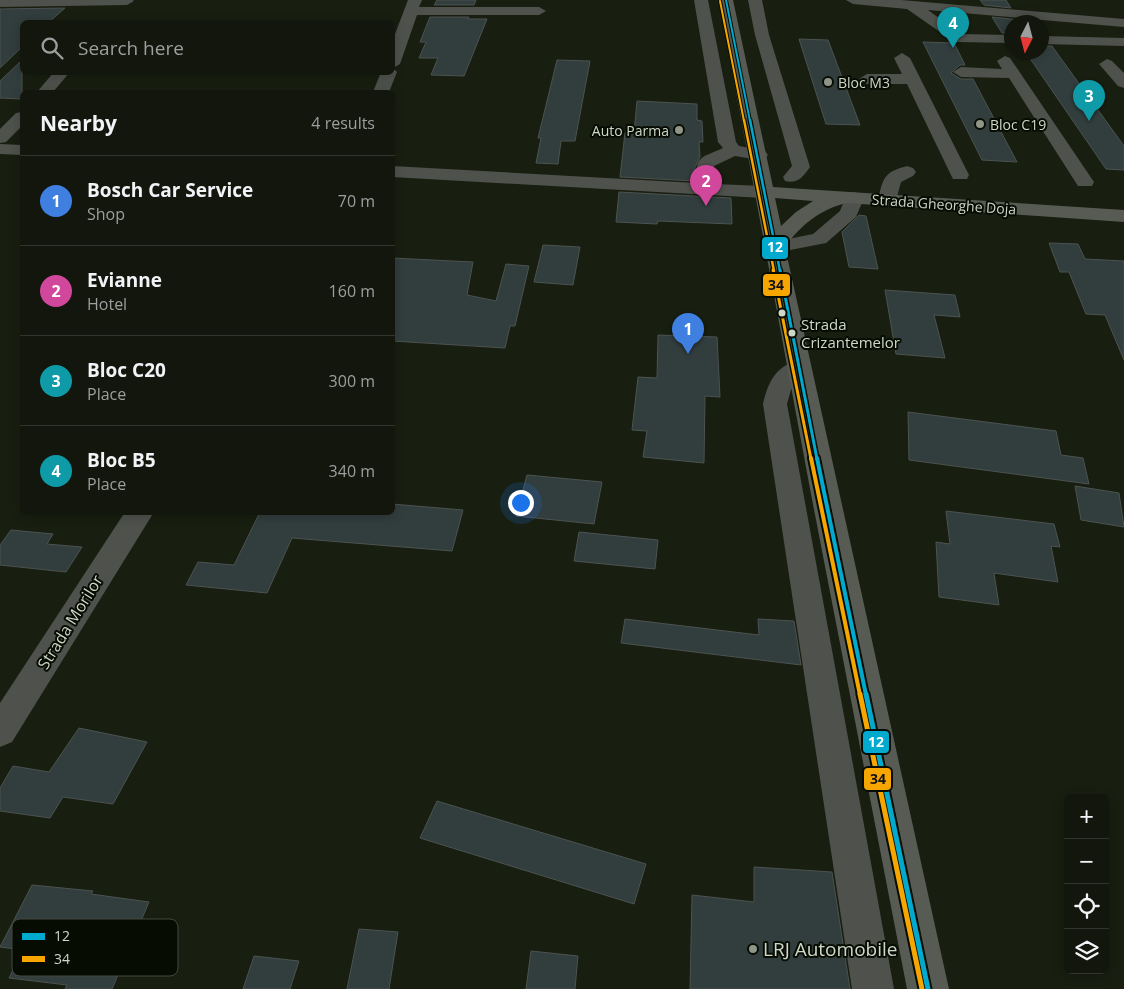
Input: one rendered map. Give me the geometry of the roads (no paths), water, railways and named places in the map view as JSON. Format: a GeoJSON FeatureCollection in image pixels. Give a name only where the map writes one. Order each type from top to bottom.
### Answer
{"type":"FeatureCollection","features":[{"type":"Feature","properties":{"kind":"main road"},"geometry":{"type":"LineString","coordinates":[[726,0],[759,155],[763,192],[860,668],[928,989]]}},
{"type":"Feature","properties":{"kind":"main road"},"geometry":{"type":"LineString","coordinates":[[759,155],[774,168],[792,177],[854,198]]}},
{"type":"Feature","properties":{"kind":"main road","name":"Strada Gheorghe Doja"},"geometry":{"type":"LineString","coordinates":[[763,192],[1124,216]]}},
{"type":"Feature","properties":{"kind":"main road"},"geometry":{"type":"LineString","coordinates":[[775,247],[786,231],[812,208],[830,200],[854,198]]}},
{"type":"Feature","properties":{"kind":"street"},"geometry":{"type":"LineString","coordinates":[[701,0],[727,142],[733,150]]}},
{"type":"Feature","properties":{"kind":"street"},"geometry":{"type":"LineString","coordinates":[[755,0],[762,35],[801,167],[792,177]]}},
{"type":"Feature","properties":{"kind":"street"},"geometry":{"type":"LineString","coordinates":[[853,0],[912,6],[963,5],[1051,29],[1124,42]]}},
{"type":"Feature","properties":{"kind":"street"},"geometry":{"type":"LineString","coordinates":[[1048,0],[1051,29]]}},
{"type":"Feature","properties":{"kind":"street"},"geometry":{"type":"LineString","coordinates":[[0,3],[128,1]]}},
{"type":"Feature","properties":{"kind":"street"},"geometry":{"type":"LineString","coordinates":[[114,15],[128,1]]}},
{"type":"Feature","properties":{"kind":"street"},"geometry":{"type":"LineString","coordinates":[[395,56],[413,5],[539,12]]}},
{"type":"Feature","properties":{"kind":"street"},"geometry":{"type":"LineString","coordinates":[[912,6],[958,38],[1004,39]]}},
{"type":"Feature","properties":{"kind":"street"},"geometry":{"type":"LineString","coordinates":[[1051,29],[1124,23]]}},
{"type":"Feature","properties":{"kind":"street"},"geometry":{"type":"LineString","coordinates":[[914,24],[1004,28]]}},
{"type":"Feature","properties":{"kind":"street"},"geometry":{"type":"LineString","coordinates":[[902,58],[960,175]]}},
{"type":"Feature","properties":{"kind":"street"},"geometry":{"type":"LineString","coordinates":[[1107,64],[1124,83]]}},
{"type":"Feature","properties":{"kind":"street"},"geometry":{"type":"LineString","coordinates":[[961,72],[1009,67],[1085,182]]}},
{"type":"Feature","properties":{"kind":"street"},"geometry":{"type":"LineString","coordinates":[[47,90],[60,75]]}},
{"type":"Feature","properties":{"kind":"street"},"geometry":{"type":"LineString","coordinates":[[382,90],[388,75]]}},
{"type":"Feature","properties":{"kind":"street"},"geometry":{"type":"LineString","coordinates":[[868,79],[912,79]]}},
{"type":"Feature","properties":{"kind":"street"},"geometry":{"type":"LineString","coordinates":[[0,138],[20,119]]}},
{"type":"Feature","properties":{"kind":"street"},"geometry":{"type":"LineString","coordinates":[[0,149],[20,150]]}},
{"type":"Feature","properties":{"kind":"street"},"geometry":{"type":"LineString","coordinates":[[706,189],[705,163],[733,150],[759,155]]}},
{"type":"Feature","properties":{"kind":"street"},"geometry":{"type":"LineString","coordinates":[[395,171],[763,192]]}},
{"type":"Feature","properties":{"kind":"street"},"geometry":{"type":"LineString","coordinates":[[888,200],[892,179],[907,172]]}},
{"type":"Feature","properties":{"kind":"street"},"geometry":{"type":"LineString","coordinates":[[775,247],[819,239],[848,213],[854,198]]}},
{"type":"Feature","properties":{"kind":"street"},"geometry":{"type":"LineString","coordinates":[[799,367],[780,383],[775,404],[873,989]]}},
{"type":"Feature","properties":{"kind":"street","name":"Strada Morilor"},"geometry":{"type":"LineString","coordinates":[[0,732],[138,515]]}},
{"type":"Feature","properties":{"kind":"street"},"geometry":{"type":"LineString","coordinates":[[818,666],[860,668]]}},
{"type":"Feature","properties":{"kind":"place","name":"Bloc B5"},"geometry":{"type":"Point","coordinates":[953,48]}},
{"type":"Feature","properties":{"kind":"place","name":"Bloc M3"},"geometry":{"type":"Point","coordinates":[828,82]}},
{"type":"Feature","properties":{"kind":"place","name":"Bloc C20"},"geometry":{"type":"Point","coordinates":[1089,121]}},
{"type":"Feature","properties":{"kind":"place","name":"Bloc C19"},"geometry":{"type":"Point","coordinates":[980,124]}},
{"type":"Feature","properties":{"kind":"place","name":"Auto Parma"},"geometry":{"type":"Point","coordinates":[679,130]}},
{"type":"Feature","properties":{"kind":"place","name":"Evianne"},"geometry":{"type":"Point","coordinates":[706,206]}},
{"type":"Feature","properties":{"kind":"place","name":"Strada Crizantemelor"},"geometry":{"type":"Point","coordinates":[792,333]}},
{"type":"Feature","properties":{"kind":"place","name":"Bosch Car Service"},"geometry":{"type":"Point","coordinates":[688,354]}},
{"type":"Feature","properties":{"kind":"place","name":"LRJ Automobile"},"geometry":{"type":"Point","coordinates":[753,949]}}]}
